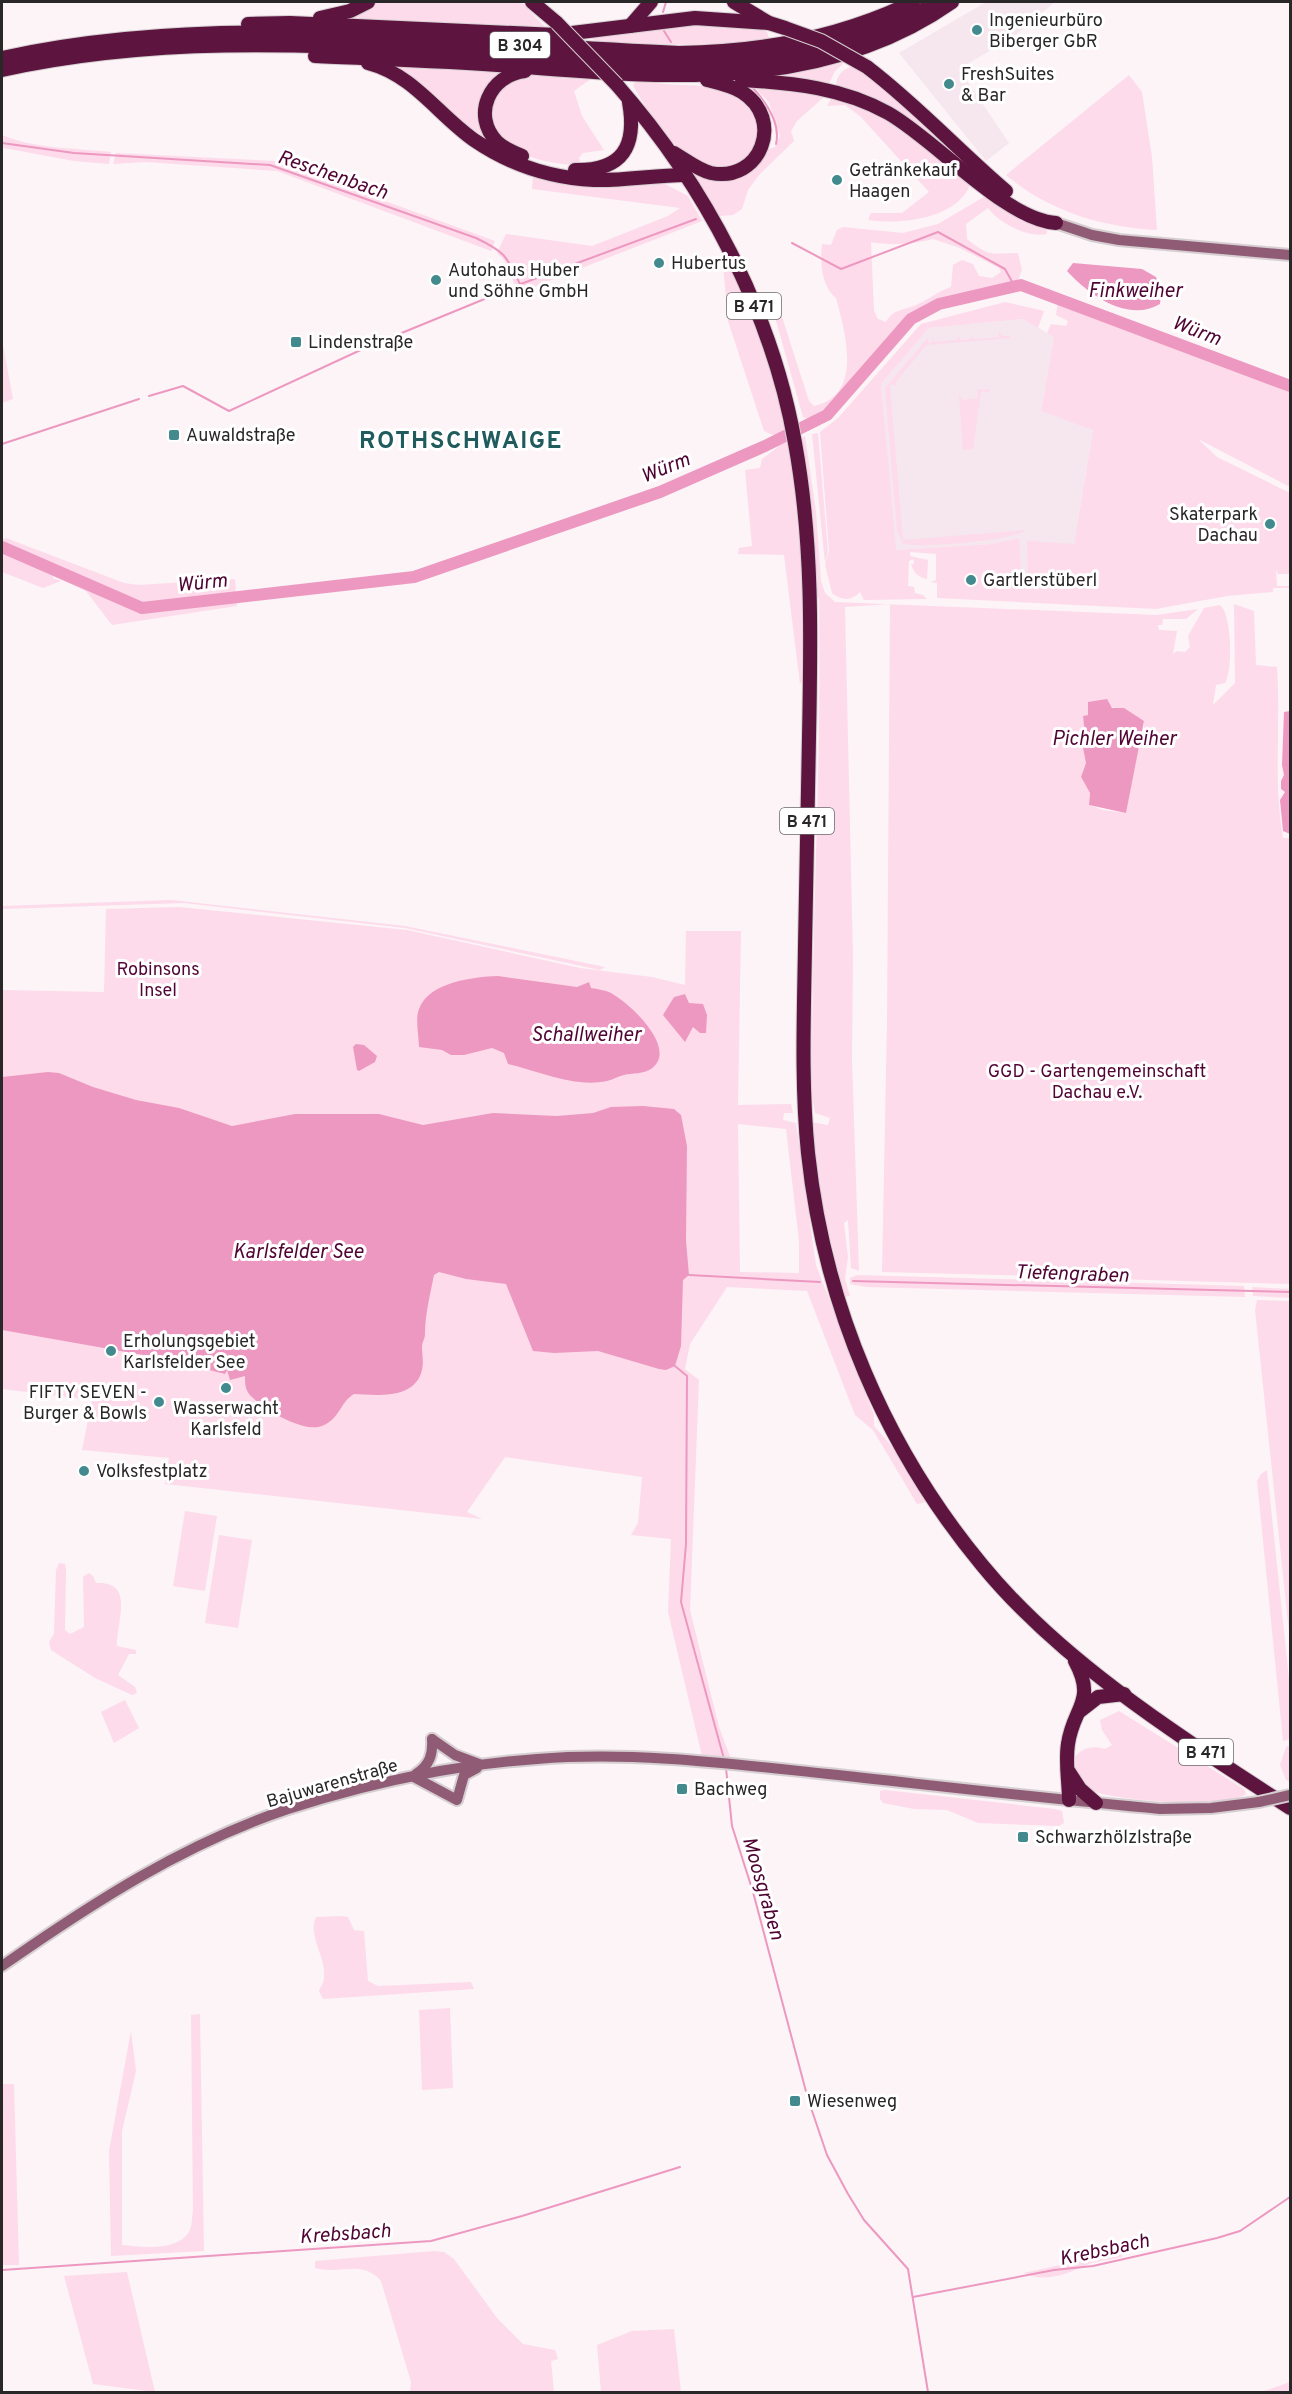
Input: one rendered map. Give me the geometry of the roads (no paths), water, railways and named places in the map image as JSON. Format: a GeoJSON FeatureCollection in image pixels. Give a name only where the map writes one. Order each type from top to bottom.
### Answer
{"type":"FeatureCollection","features":[{"type":"Feature","properties":{"kind":"highway"},"geometry":{"type":"LineString","coordinates":[[200,38],[241,25],[290,22],[344,13],[368,2]]}},
{"type":"Feature","properties":{"kind":"highway","name":"B 471"},"geometry":{"type":"LineString","coordinates":[[532,2],[542,7],[628,97],[669,150],[704,205],[724,242],[766,338],[794,436],[806,524],[811,626],[804,1069],[808,1152],[820,1228],[832,1279],[863,1371],[910,1463],[945,1517],[982,1566],[1037,1624],[1071,1654],[1124,1694],[1290,1808]]}},
{"type":"Feature","properties":{"kind":"highway"},"geometry":{"type":"LineString","coordinates":[[630,26],[651,2]]}},
{"type":"Feature","properties":{"kind":"highway"},"geometry":{"type":"LineString","coordinates":[[734,2],[769,23]]}},
{"type":"Feature","properties":{"kind":"highway","name":"B 304"},"geometry":{"type":"LineString","coordinates":[[2,58],[81,42],[200,38],[384,37],[655,52],[725,52],[774,47],[825,36],[877,18],[913,2]]}},
{"type":"Feature","properties":{"kind":"highway","name":"B 304"},"geometry":{"type":"LineString","coordinates":[[2,70],[84,54],[200,38],[655,64],[729,64],[779,58],[840,44],[889,26],[938,2]]}},
{"type":"Feature","properties":{"kind":"highway"},"geometry":{"type":"LineString","coordinates":[[702,77],[787,67],[862,48],[905,30],[952,2]]}},
{"type":"Feature","properties":{"kind":"highway"},"geometry":{"type":"LineString","coordinates":[[290,22],[540,35],[579,33],[695,18],[769,23],[821,41],[867,67],[904,96],[972,163],[1006,192],[1049,216],[1056,223]]}},
{"type":"Feature","properties":{"kind":"highway"},"geometry":{"type":"LineString","coordinates":[[200,38],[214,50],[702,77],[824,88],[867,103],[907,126],[999,196],[1032,216],[1046,222],[1056,223]]}},
{"type":"Feature","properties":{"kind":"highway"},"geometry":{"type":"LineString","coordinates":[[342,57],[375,65],[400,76],[474,139],[501,156],[530,169],[594,180],[685,175]]}},
{"type":"Feature","properties":{"kind":"highway"},"geometry":{"type":"LineString","coordinates":[[538,69],[516,72],[504,77],[489,93],[486,103],[485,116],[489,130],[497,142],[530,160],[576,170],[592,170],[613,162],[626,150],[631,139],[632,118],[628,97]]}},
{"type":"Feature","properties":{"kind":"highway"},"geometry":{"type":"LineString","coordinates":[[669,150],[697,167],[720,174],[747,166],[762,149],[765,121],[752,100],[735,88],[702,77]]}},
{"type":"Feature","properties":{"kind":"highway"},"geometry":{"type":"LineString","coordinates":[[1069,1800],[1068,1745],[1080,1711],[1085,1685],[1071,1654]]}},
{"type":"Feature","properties":{"kind":"highway"},"geometry":{"type":"LineString","coordinates":[[1080,1711],[1098,1697],[1124,1694]]}},
{"type":"Feature","properties":{"kind":"highway"},"geometry":{"type":"LineString","coordinates":[[1069,1772],[1080,1789],[1096,1803]]}},
{"type":"Feature","properties":{"kind":"main road"},"geometry":{"type":"LineString","coordinates":[[1056,223],[1092,235],[1119,240],[1290,255]]}},
{"type":"Feature","properties":{"kind":"main road"},"geometry":{"type":"LineString","coordinates":[[412,1777],[425,1768],[430,1758],[432,1738],[455,1755],[488,1764]]}},
{"type":"Feature","properties":{"kind":"main road","name":"Bajuwarenstraße"},"geometry":{"type":"LineString","coordinates":[[2,1966],[90,1905],[144,1874],[209,1842],[289,1809],[412,1777],[488,1764],[539,1758],[624,1757],[732,1765],[1160,1809],[1211,1808],[1259,1802],[1290,1795]]}},
{"type":"Feature","properties":{"kind":"main road"},"geometry":{"type":"LineString","coordinates":[[412,1777],[422,1779],[457,1800],[464,1776],[488,1764]]}},
{"type":"Feature","properties":{"kind":"water","name":"Finkweiher"},"geometry":{"type":"Polygon","coordinates":[[[1073,263],[1142,269],[1156,277],[1161,293],[1160,304],[1148,309],[1135,310],[1110,304],[1086,289],[1067,271],[1073,263]]]}},
{"type":"Feature","properties":{"kind":"water","name":"Pichler Weiher"},"geometry":{"type":"Polygon","coordinates":[[[1107,699],[1112,708],[1124,708],[1144,721],[1126,813],[1089,805],[1090,793],[1081,777],[1086,763],[1083,748],[1086,745],[1083,716],[1088,715],[1088,702],[1107,699]]]}},
{"type":"Feature","properties":{"kind":"water"},"geometry":{"type":"Polygon","coordinates":[[[1290,711],[1290,834],[1283,831],[1280,800],[1285,792],[1281,789],[1284,775],[1282,765],[1284,712],[1290,711]]]}},
{"type":"Feature","properties":{"kind":"water","name":"Schallweiher"},"geometry":{"type":"Polygon","coordinates":[[[498,976],[577,987],[589,982],[591,988],[609,992],[628,1005],[648,1026],[659,1050],[658,1060],[651,1069],[645,1072],[595,1083],[569,1081],[508,1064],[504,1053],[492,1048],[464,1055],[451,1055],[442,1050],[419,1047],[417,1022],[419,1009],[424,1000],[442,987],[453,983],[498,976]]]}},
{"type":"Feature","properties":{"kind":"water"},"geometry":{"type":"Polygon","coordinates":[[[685,994],[689,1003],[703,1004],[707,1015],[706,1033],[700,1033],[693,1027],[685,1042],[663,1015],[674,997],[685,994]]]}},
{"type":"Feature","properties":{"kind":"water"},"geometry":{"type":"Polygon","coordinates":[[[356,1044],[364,1045],[377,1056],[375,1062],[359,1071],[353,1047],[356,1044]]]}},
{"type":"Feature","properties":{"kind":"water","name":"Karlsfelder See"},"geometry":{"type":"Polygon","coordinates":[[[59,1073],[93,1087],[136,1100],[179,1108],[232,1126],[295,1114],[379,1114],[423,1125],[493,1113],[557,1116],[593,1113],[611,1107],[643,1106],[674,1109],[681,1115],[687,1146],[686,1241],[689,1275],[683,1280],[681,1346],[675,1366],[666,1370],[659,1369],[598,1351],[554,1353],[533,1351],[506,1284],[466,1279],[439,1272],[434,1275],[429,1297],[422,1345],[423,1367],[418,1380],[412,1387],[394,1394],[354,1394],[333,1419],[322,1426],[305,1426],[295,1423],[266,1408],[248,1392],[245,1376],[230,1380],[227,1370],[225,1374],[166,1359],[2,1330],[2,1077],[59,1073]]]}},
{"type":"Feature","properties":{"kind":"waterway"},"geometry":{"type":"LineString","coordinates":[[663,12],[666,2]]}},
{"type":"Feature","properties":{"kind":"waterway"},"geometry":{"type":"LineString","coordinates":[[664,31],[671,42]]}},
{"type":"Feature","properties":{"kind":"waterway"},"geometry":{"type":"LineString","coordinates":[[752,87],[771,113],[776,128],[776,144]]}},
{"type":"Feature","properties":{"kind":"waterway","name":"Reschenbach"},"geometry":{"type":"LineString","coordinates":[[2,143],[74,153],[270,165],[476,238],[504,255],[520,284]]}},
{"type":"Feature","properties":{"kind":"waterway"},"geometry":{"type":"LineString","coordinates":[[518,285],[696,219]]}},
{"type":"Feature","properties":{"kind":"waterway"},"geometry":{"type":"LineString","coordinates":[[792,243],[841,269],[938,232],[1005,269],[1015,287]]}},
{"type":"Feature","properties":{"kind":"waterway","name":"Würm"},"geometry":{"type":"LineString","coordinates":[[2,547],[142,608],[414,577],[660,492],[765,446],[827,415],[911,319],[939,304],[1021,285],[1290,386]]}},
{"type":"Feature","properties":{"kind":"waterway"},"geometry":{"type":"LineString","coordinates":[[149,396],[183,386],[229,411],[365,348],[509,289]]}},
{"type":"Feature","properties":{"kind":"waterway"},"geometry":{"type":"LineString","coordinates":[[2,444],[139,399]]}},
{"type":"Feature","properties":{"kind":"waterway","name":"Tiefengraben"},"geometry":{"type":"LineString","coordinates":[[689,1275],[820,1282]]}},
{"type":"Feature","properties":{"kind":"waterway","name":"Tiefengraben"},"geometry":{"type":"LineString","coordinates":[[853,1281],[1290,1292]]}},
{"type":"Feature","properties":{"kind":"waterway","name":"Moosgraben"},"geometry":{"type":"LineString","coordinates":[[675,1366],[687,1376],[686,1544],[681,1602],[724,1759]]}},
{"type":"Feature","properties":{"kind":"waterway","name":"Moosgraben"},"geometry":{"type":"LineString","coordinates":[[726,1768],[732,1826],[753,1892],[808,2099],[827,2155],[848,2194],[864,2220],[908,2269],[928,2392]]}},
{"type":"Feature","properties":{"kind":"waterway","name":"Krebsbach"},"geometry":{"type":"LineString","coordinates":[[2,2270],[431,2241],[522,2216],[680,2167]]}},
{"type":"Feature","properties":{"kind":"waterway","name":"Krebsbach"},"geometry":{"type":"LineString","coordinates":[[913,2297],[1054,2270],[1093,2266],[1217,2238],[1240,2231],[1290,2197]]}},
{"type":"Feature","properties":{"kind":"place","name":"Ingenieurbüro Biberger GbR"},"geometry":{"type":"Point","coordinates":[977,30]}},
{"type":"Feature","properties":{"kind":"place","name":"FreshSuites & Bar"},"geometry":{"type":"Point","coordinates":[949,84]}},
{"type":"Feature","properties":{"kind":"place","name":"Getränkekauf Haagen"},"geometry":{"type":"Point","coordinates":[837,180]}},
{"type":"Feature","properties":{"kind":"place","name":"Hubertus"},"geometry":{"type":"Point","coordinates":[659,263]}},
{"type":"Feature","properties":{"kind":"place","name":"Autohaus Huber und Söhne GmbH"},"geometry":{"type":"Point","coordinates":[436,280]}},
{"type":"Feature","properties":{"kind":"place","name":"Lindenstraße"},"geometry":{"type":"Point","coordinates":[296,342]}},
{"type":"Feature","properties":{"kind":"place","name":"Auwaldstraße"},"geometry":{"type":"Point","coordinates":[174,435]}},
{"type":"Feature","properties":{"kind":"place","name":"Skaterpark Dachau"},"geometry":{"type":"Point","coordinates":[1270,524]}},
{"type":"Feature","properties":{"kind":"place","name":"Gartlerstüberl"},"geometry":{"type":"Point","coordinates":[971,580]}},
{"type":"Feature","properties":{"kind":"place","name":"Erholungsgebiet Karlsfelder See"},"geometry":{"type":"Point","coordinates":[111,1351]}},
{"type":"Feature","properties":{"kind":"place","name":"Wasserwacht Karlsfeld"},"geometry":{"type":"Point","coordinates":[226,1388]}},
{"type":"Feature","properties":{"kind":"place","name":"FIFTY SEVEN - Burger & Bowls"},"geometry":{"type":"Point","coordinates":[159,1402]}},
{"type":"Feature","properties":{"kind":"place","name":"Volksfestplatz"},"geometry":{"type":"Point","coordinates":[84,1471]}},
{"type":"Feature","properties":{"kind":"place","name":"Bachweg"},"geometry":{"type":"Point","coordinates":[682,1789]}},
{"type":"Feature","properties":{"kind":"place","name":"Schwarzhölzlstraße"},"geometry":{"type":"Point","coordinates":[1023,1837]}},
{"type":"Feature","properties":{"kind":"place","name":"Wiesenweg"},"geometry":{"type":"Point","coordinates":[795,2101]}},
{"type":"Feature","properties":{"kind":"district","name":"ROTHSCHWAIGE"},"geometry":{"type":"Point","coordinates":[461,440]}},
{"type":"Feature","properties":{"kind":"park label","name":"Robinsons Insel"},"geometry":{"type":"Point","coordinates":[158,979]}},
{"type":"Feature","properties":{"kind":"park label","name":"GGD - Gartengemeinschaft Dachau e.V."},"geometry":{"type":"Point","coordinates":[1097,1081]}}]}
